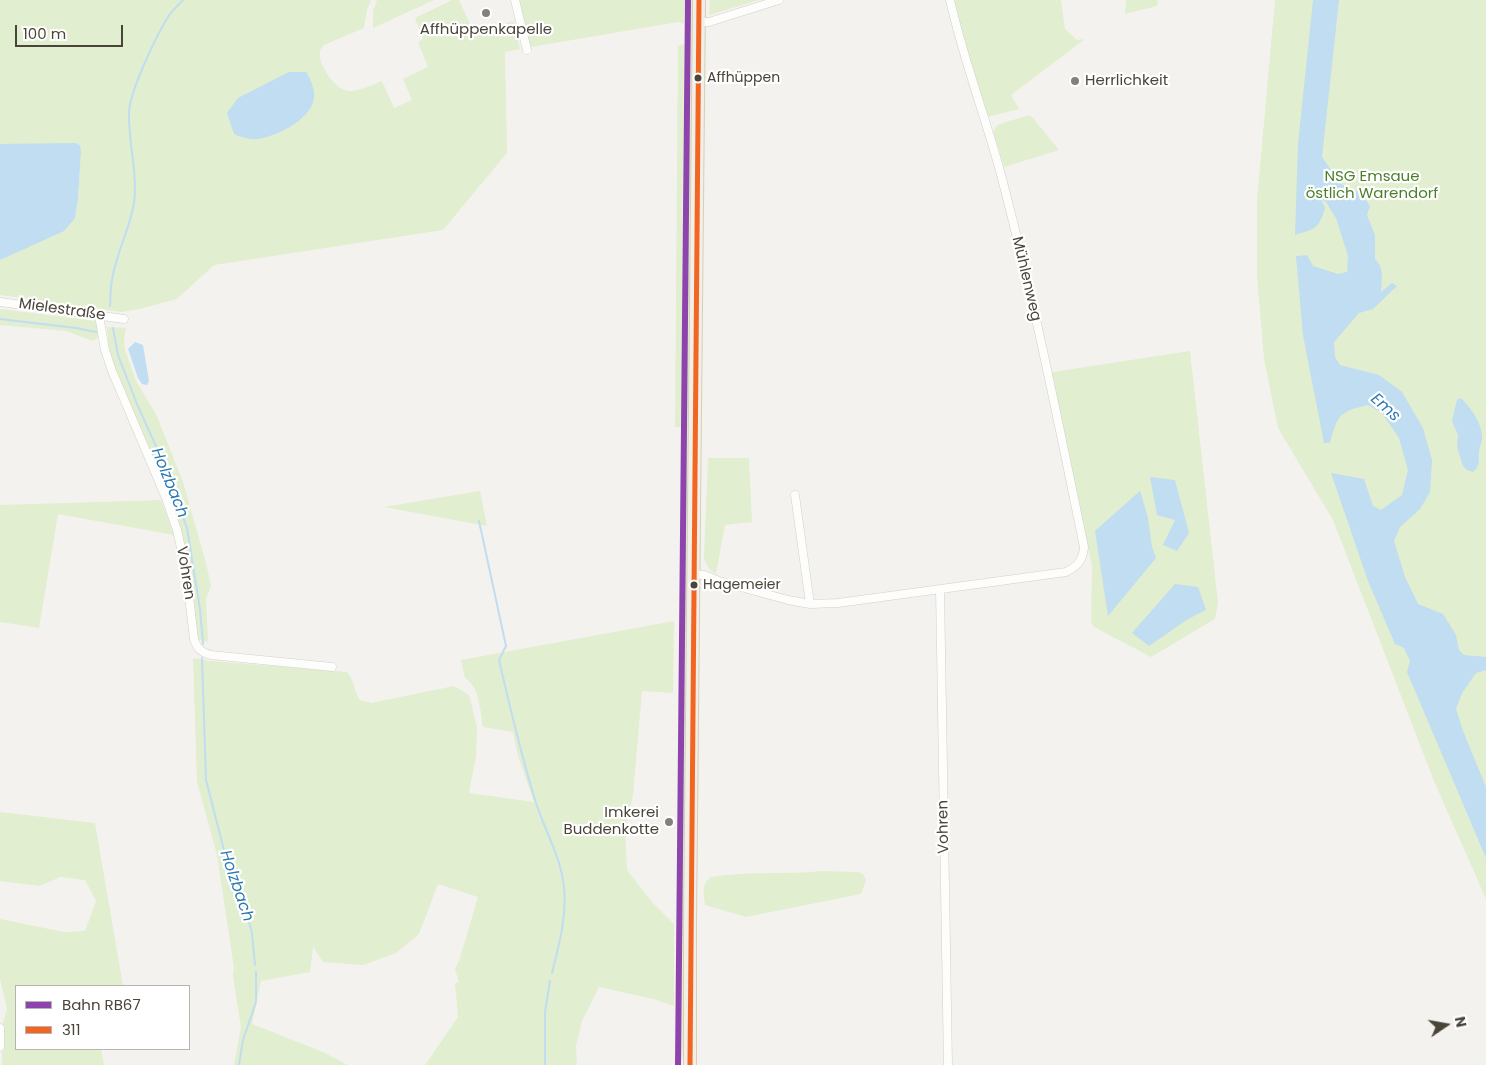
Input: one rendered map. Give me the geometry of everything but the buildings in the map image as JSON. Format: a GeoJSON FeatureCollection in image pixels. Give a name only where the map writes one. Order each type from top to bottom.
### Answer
{"type":"FeatureCollection","features":[{"type":"Feature","properties":{"kind":"main road"},"geometry":{"type":"LineString","coordinates":[[690,1065],[700,0]]}},
{"type":"Feature","properties":{"kind":"street"},"geometry":{"type":"LineString","coordinates":[[515,0],[527,50]]}},
{"type":"Feature","properties":{"kind":"street"},"geometry":{"type":"LineString","coordinates":[[699,22],[709,22],[779,0]]}},
{"type":"Feature","properties":{"kind":"street","name":"Mühlenweg"},"geometry":{"type":"LineString","coordinates":[[940,590],[1066,572],[1081,562],[1084,547],[1045,360],[1000,170],[956,28],[950,0]]}},
{"type":"Feature","properties":{"kind":"street","name":"Mielestraße"},"geometry":{"type":"LineString","coordinates":[[0,302],[124,319]]}},
{"type":"Feature","properties":{"kind":"street","name":"Vohren"},"geometry":{"type":"LineString","coordinates":[[99,315],[105,350],[112,372],[166,498],[177,530],[186,571],[196,647],[211,655],[332,667]]}},
{"type":"Feature","properties":{"kind":"street"},"geometry":{"type":"LineString","coordinates":[[795,495],[810,604]]}},
{"type":"Feature","properties":{"kind":"street"},"geometry":{"type":"LineString","coordinates":[[694,574],[704,575],[780,598],[810,604],[838,603],[940,590]]}},
{"type":"Feature","properties":{"kind":"street","name":"Vohren"},"geometry":{"type":"LineString","coordinates":[[940,590],[948,1065]]}},
{"type":"Feature","properties":{"kind":"street"},"geometry":{"type":"LineString","coordinates":[[0,1028],[0,1047]]}},
{"type":"Feature","properties":{"kind":"green space"},"geometry":{"type":"Polygon","coordinates":[[[0,0],[371,0],[364,28],[324,45],[320,50],[321,62],[333,81],[348,91],[365,88],[382,81],[394,108],[412,100],[403,79],[428,67],[418,42],[423,39],[415,18],[452,0],[459,0],[474,33],[514,21],[520,49],[505,52],[507,153],[443,230],[214,265],[177,299],[121,312],[0,295],[0,260],[75,218],[81,152],[33,144],[0,144],[0,0]]]}},
{"type":"Feature","properties":{"kind":"green space"},"geometry":{"type":"Polygon","coordinates":[[[377,0],[434,0],[373,28],[373,11],[377,0]]]}},
{"type":"Feature","properties":{"kind":"green space"},"geometry":{"type":"Polygon","coordinates":[[[519,0],[685,0],[684,24],[678,22],[531,47],[519,0]]]}},
{"type":"Feature","properties":{"kind":"green space"},"geometry":{"type":"Polygon","coordinates":[[[690,0],[694,0],[682,1059],[679,1057],[690,0]]]}},
{"type":"Feature","properties":{"kind":"green space"},"geometry":{"type":"Polygon","coordinates":[[[710,0],[759,0],[709,15],[710,0]]]}},
{"type":"Feature","properties":{"kind":"green space"},"geometry":{"type":"Polygon","coordinates":[[[953,0],[1061,0],[1065,29],[1077,40],[1085,39],[1011,95],[1019,109],[987,117],[959,27],[953,0]]]}},
{"type":"Feature","properties":{"kind":"green space"},"geometry":{"type":"Polygon","coordinates":[[[1126,0],[1158,0],[1157,6],[1125,14],[1126,0]]]}},
{"type":"Feature","properties":{"kind":"green space","name":"NSG Emsaue östlich Warendorf"},"geometry":{"type":"Polygon","coordinates":[[[1275,0],[1486,0],[1486,899],[1434,781],[1333,520],[1278,428],[1264,359],[1257,276],[1257,200],[1275,0]]]}},
{"type":"Feature","properties":{"kind":"green space"},"geometry":{"type":"Polygon","coordinates":[[[684,44],[681,427],[675,427],[678,46],[684,44]]]}},
{"type":"Feature","properties":{"kind":"green space"},"geometry":{"type":"Polygon","coordinates":[[[1029,115],[1059,150],[1004,167],[993,133],[997,125],[1029,115]]]}},
{"type":"Feature","properties":{"kind":"green space"},"geometry":{"type":"Polygon","coordinates":[[[0,309],[97,321],[99,336],[93,341],[66,331],[0,325],[0,309]]]}},
{"type":"Feature","properties":{"kind":"green space"},"geometry":{"type":"Polygon","coordinates":[[[107,327],[126,328],[125,350],[136,381],[156,414],[183,482],[211,586],[206,599],[208,642],[197,639],[191,570],[181,530],[170,498],[116,369],[109,349],[107,327]]]}},
{"type":"Feature","properties":{"kind":"green space"},"geometry":{"type":"Polygon","coordinates":[[[1190,351],[1218,603],[1215,619],[1151,657],[1094,627],[1091,622],[1092,566],[1050,374],[1190,351]]]}},
{"type":"Feature","properties":{"kind":"green space"},"geometry":{"type":"Polygon","coordinates":[[[708,458],[749,458],[752,522],[725,525],[716,574],[709,569],[704,559],[708,458]]]}},
{"type":"Feature","properties":{"kind":"green space"},"geometry":{"type":"Polygon","coordinates":[[[480,491],[487,526],[384,507],[480,491]]]}},
{"type":"Feature","properties":{"kind":"green space"},"geometry":{"type":"Polygon","coordinates":[[[161,500],[174,535],[58,514],[39,628],[0,622],[0,505],[161,500]]]}},
{"type":"Feature","properties":{"kind":"green space"},"geometry":{"type":"Polygon","coordinates":[[[674,621],[673,693],[642,691],[633,795],[625,832],[627,870],[652,902],[674,924],[674,1006],[653,999],[599,987],[582,1021],[576,1046],[577,1065],[425,1065],[458,1017],[455,983],[459,982],[455,969],[478,897],[438,884],[419,934],[396,953],[363,965],[323,962],[313,947],[310,972],[261,981],[252,1024],[323,1052],[348,1065],[234,1065],[241,1027],[217,855],[197,782],[193,658],[347,672],[360,700],[371,703],[454,686],[469,695],[477,727],[476,756],[469,793],[534,802],[518,756],[513,732],[483,727],[476,693],[474,687],[465,678],[461,660],[674,621]]]}},
{"type":"Feature","properties":{"kind":"green space"},"geometry":{"type":"Polygon","coordinates":[[[0,812],[95,823],[123,985],[15,985],[15,1050],[101,1050],[104,1065],[2,1065],[2,1026],[7,1009],[0,979],[0,919],[64,932],[85,931],[96,901],[85,880],[60,877],[40,886],[0,881],[0,812]]]}},
{"type":"Feature","properties":{"kind":"green space"},"geometry":{"type":"Polygon","coordinates":[[[821,871],[858,872],[863,874],[866,880],[861,894],[746,917],[705,905],[704,886],[711,877],[738,874],[821,871]]]}},
{"type":"Feature","properties":{"kind":"water","name":"Ems"},"geometry":{"type":"Polygon","coordinates":[[[1313,0],[1339,0],[1322,157],[1341,184],[1361,193],[1370,206],[1367,215],[1375,235],[1375,259],[1380,266],[1382,274],[1381,292],[1392,283],[1397,286],[1373,309],[1359,313],[1334,342],[1335,357],[1340,365],[1379,375],[1402,392],[1423,428],[1432,460],[1430,492],[1420,509],[1400,527],[1394,541],[1405,577],[1418,604],[1443,614],[1456,635],[1459,650],[1464,655],[1486,657],[1486,670],[1476,673],[1462,693],[1456,709],[1486,787],[1486,858],[1407,672],[1410,661],[1404,648],[1395,644],[1368,581],[1331,473],[1364,479],[1373,506],[1381,510],[1402,495],[1408,470],[1399,438],[1382,413],[1368,405],[1345,412],[1335,426],[1330,443],[1324,443],[1303,335],[1296,256],[1307,255],[1313,266],[1338,274],[1347,272],[1348,256],[1336,218],[1326,202],[1321,199],[1325,208],[1318,224],[1312,229],[1295,235],[1298,144],[1313,0]]]}},
{"type":"Feature","properties":{"kind":"water"},"geometry":{"type":"Polygon","coordinates":[[[289,72],[306,72],[314,91],[311,106],[300,120],[283,131],[265,138],[251,139],[234,134],[227,113],[238,98],[289,72]]]}},
{"type":"Feature","properties":{"kind":"water"},"geometry":{"type":"Polygon","coordinates":[[[76,143],[80,146],[81,152],[75,218],[64,231],[0,260],[0,144],[76,143]]]}},
{"type":"Feature","properties":{"kind":"water"},"geometry":{"type":"Polygon","coordinates":[[[135,342],[143,345],[149,381],[147,385],[142,384],[138,378],[128,349],[135,342]]]}},
{"type":"Feature","properties":{"kind":"water"},"geometry":{"type":"Polygon","coordinates":[[[1461,398],[1476,417],[1482,433],[1478,465],[1473,472],[1463,466],[1457,447],[1458,435],[1452,421],[1457,400],[1461,398]]]}},
{"type":"Feature","properties":{"kind":"water"},"geometry":{"type":"Polygon","coordinates":[[[1150,477],[1175,480],[1189,533],[1177,551],[1163,545],[1175,520],[1157,515],[1150,477]]]}},
{"type":"Feature","properties":{"kind":"water"},"geometry":{"type":"Polygon","coordinates":[[[1140,491],[1148,518],[1152,547],[1156,558],[1108,616],[1095,531],[1140,491]]]}},
{"type":"Feature","properties":{"kind":"water"},"geometry":{"type":"Polygon","coordinates":[[[1175,584],[1198,587],[1206,610],[1188,619],[1149,646],[1132,633],[1175,584]]]}},
{"type":"Feature","properties":{"kind":"waterway","name":"Holzbach"},"geometry":{"type":"LineString","coordinates":[[110,306],[114,270],[134,203],[135,180],[129,123],[131,102],[139,76],[159,34],[170,14],[183,0]]}},
{"type":"Feature","properties":{"kind":"waterway"},"geometry":{"type":"LineString","coordinates":[[0,319],[96,332]]}},
{"type":"Feature","properties":{"kind":"waterway","name":"Holzbach"},"geometry":{"type":"LineString","coordinates":[[113,328],[118,355],[159,453],[187,528],[200,609],[203,644]]}},
{"type":"Feature","properties":{"kind":"waterway"},"geometry":{"type":"LineString","coordinates":[[479,521],[506,646],[499,660],[503,678],[535,800],[556,854],[564,887],[563,920],[552,973]]}},
{"type":"Feature","properties":{"kind":"waterway","name":"Holzbach"},"geometry":{"type":"LineString","coordinates":[[202,658],[206,780],[225,854],[240,889],[252,933],[255,965]]}},
{"type":"Feature","properties":{"kind":"waterway","name":"Holzbach"},"geometry":{"type":"LineString","coordinates":[[239,1065],[243,1040],[256,1002],[256,972]]}},
{"type":"Feature","properties":{"kind":"waterway"},"geometry":{"type":"LineString","coordinates":[[545,1065],[545,1012],[550,981]]}},
{"type":"Feature","properties":{"kind":"rail line","name":"RB67"},"geometry":{"type":"LineString","coordinates":[[678,1065],[688,0]]}},
{"type":"Feature","properties":{"kind":"transit line","name":"311"},"geometry":{"type":"LineString","coordinates":[[690,1065],[699,0]]}},
{"type":"Feature","properties":{"kind":"place","name":"Affhüppenkapelle"},"geometry":{"type":"Point","coordinates":[486,13]}},
{"type":"Feature","properties":{"kind":"place","name":"Affhüppen"},"geometry":{"type":"Point","coordinates":[698,78]}},
{"type":"Feature","properties":{"kind":"place","name":"Herrlichkeit"},"geometry":{"type":"Point","coordinates":[1075,81]}},
{"type":"Feature","properties":{"kind":"place","name":"Hagemeier"},"geometry":{"type":"Point","coordinates":[694,585]}},
{"type":"Feature","properties":{"kind":"place","name":"Imkerei Buddenkotte"},"geometry":{"type":"Point","coordinates":[669,822]}}]}
